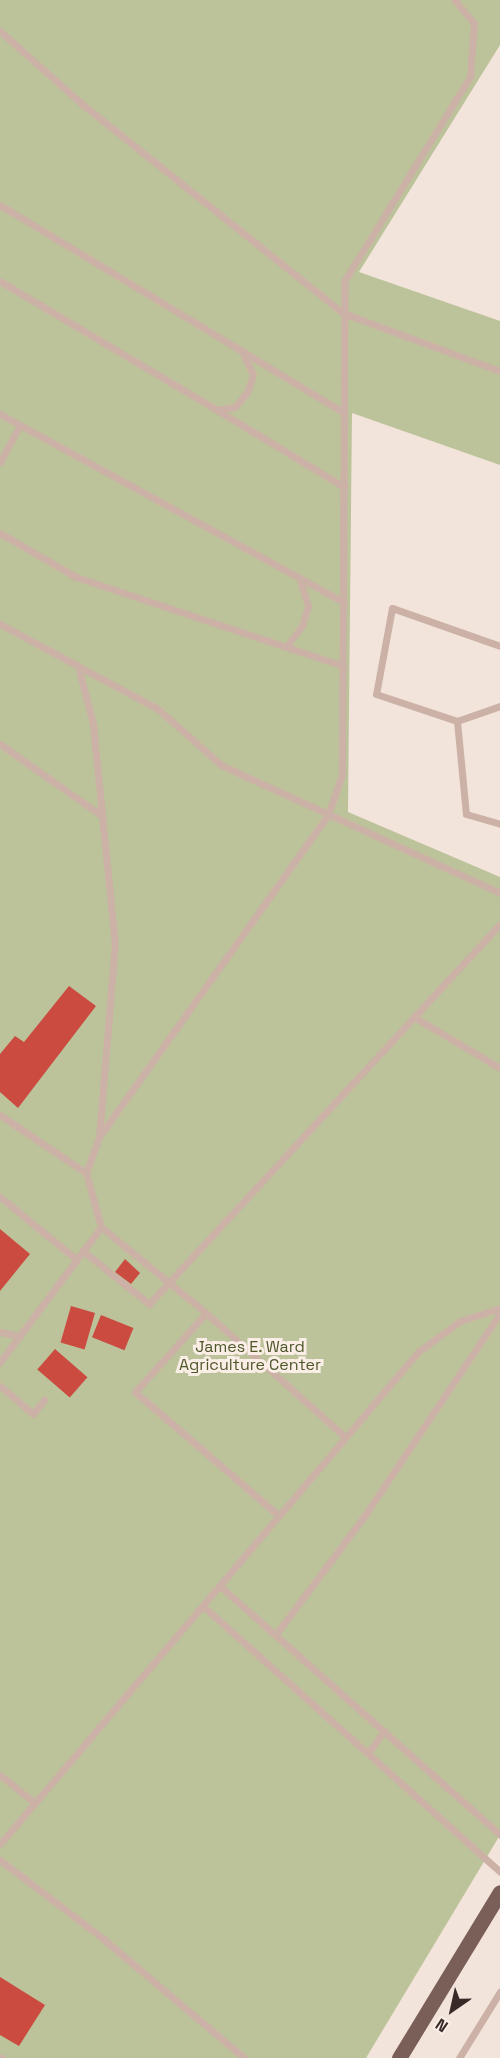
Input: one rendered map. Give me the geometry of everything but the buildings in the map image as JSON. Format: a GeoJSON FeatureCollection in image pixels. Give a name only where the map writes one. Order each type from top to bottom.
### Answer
{"type":"FeatureCollection","features":[{"type":"Feature","properties":{"kind":"main road"},"geometry":{"type":"LineString","coordinates":[[399,2058],[500,1892]]}},
{"type":"Feature","properties":{"kind":"lane"},"geometry":{"type":"LineString","coordinates":[[99,1137],[328,815],[342,774],[345,280],[470,77],[474,23],[455,0]]}},
{"type":"Feature","properties":{"kind":"lane"},"geometry":{"type":"LineString","coordinates":[[0,31],[82,104],[343,313],[500,371]]}},
{"type":"Feature","properties":{"kind":"lane"},"geometry":{"type":"LineString","coordinates":[[0,205],[344,413]]}},
{"type":"Feature","properties":{"kind":"lane"},"geometry":{"type":"LineString","coordinates":[[0,280],[344,487]]}},
{"type":"Feature","properties":{"kind":"lane"},"geometry":{"type":"LineString","coordinates":[[217,410],[235,407],[247,392],[253,375],[242,351]]}},
{"type":"Feature","properties":{"kind":"lane"},"geometry":{"type":"LineString","coordinates":[[0,414],[344,602]]}},
{"type":"Feature","properties":{"kind":"lane"},"geometry":{"type":"LineString","coordinates":[[0,462],[20,424]]}},
{"type":"Feature","properties":{"kind":"lane"},"geometry":{"type":"LineString","coordinates":[[0,533],[76,578],[344,666]]}},
{"type":"Feature","properties":{"kind":"lane"},"geometry":{"type":"LineString","coordinates":[[286,647],[303,626],[308,606],[299,577]]}},
{"type":"Feature","properties":{"kind":"lane"},"geometry":{"type":"LineString","coordinates":[[500,646],[392,608],[376,694],[457,721],[500,706]]}},
{"type":"Feature","properties":{"kind":"lane"},"geometry":{"type":"LineString","coordinates":[[0,624],[158,709],[221,765],[500,892]]}},
{"type":"Feature","properties":{"kind":"lane"},"geometry":{"type":"LineString","coordinates":[[78,666],[93,724],[115,943],[99,1137],[86,1173],[100,1227],[206,1313],[344,1436]]}},
{"type":"Feature","properties":{"kind":"lane"},"geometry":{"type":"LineString","coordinates":[[457,721],[466,814],[500,824]]}},
{"type":"Feature","properties":{"kind":"lane"},"geometry":{"type":"LineString","coordinates":[[0,744],[102,816]]}},
{"type":"Feature","properties":{"kind":"lane"},"geometry":{"type":"LineString","coordinates":[[83,1251],[149,1304],[500,924]]}},
{"type":"Feature","properties":{"kind":"lane"},"geometry":{"type":"LineString","coordinates":[[414,1017],[500,1068]]}},
{"type":"Feature","properties":{"kind":"lane"},"geometry":{"type":"LineString","coordinates":[[0,1115],[86,1173]]}},
{"type":"Feature","properties":{"kind":"lane"},"geometry":{"type":"LineString","coordinates":[[0,1197],[76,1259]]}},
{"type":"Feature","properties":{"kind":"lane"},"geometry":{"type":"LineString","coordinates":[[0,1362],[100,1227]]}},
{"type":"Feature","properties":{"kind":"lane"},"geometry":{"type":"LineString","coordinates":[[0,1844],[204,1607],[344,1436],[418,1352],[460,1321],[500,1308]]}},
{"type":"Feature","properties":{"kind":"lane"},"geometry":{"type":"LineString","coordinates":[[276,1634],[365,1515],[500,1312]]}},
{"type":"Feature","properties":{"kind":"lane"},"geometry":{"type":"LineString","coordinates":[[206,1313],[135,1392],[278,1515]]}},
{"type":"Feature","properties":{"kind":"lane"},"geometry":{"type":"LineString","coordinates":[[0,1332],[19,1336]]}},
{"type":"Feature","properties":{"kind":"lane"},"geometry":{"type":"LineString","coordinates":[[0,1386],[33,1414],[44,1400]]}},
{"type":"Feature","properties":{"kind":"lane"},"geometry":{"type":"LineString","coordinates":[[220,1586],[500,1835]]}},
{"type":"Feature","properties":{"kind":"lane"},"geometry":{"type":"LineString","coordinates":[[204,1607],[500,1872]]}},
{"type":"Feature","properties":{"kind":"lane"},"geometry":{"type":"LineString","coordinates":[[368,1754],[384,1731]]}},
{"type":"Feature","properties":{"kind":"lane"},"geometry":{"type":"LineString","coordinates":[[0,1775],[35,1803]]}},
{"type":"Feature","properties":{"kind":"lane"},"geometry":{"type":"LineString","coordinates":[[0,1860],[101,1937],[244,2058]]}},
{"type":"Feature","properties":{"kind":"lane"},"geometry":{"type":"LineString","coordinates":[[459,2058],[500,1992]]}},
{"type":"Feature","properties":{"kind":"green space","name":"James E. Ward Agriculture Center"},"geometry":{"type":"Polygon","coordinates":[[[0,0],[500,0],[500,45],[359,272],[500,321],[500,465],[352,413],[348,812],[500,877],[500,1835],[366,2058],[0,2058],[0,0]]]}}]}
